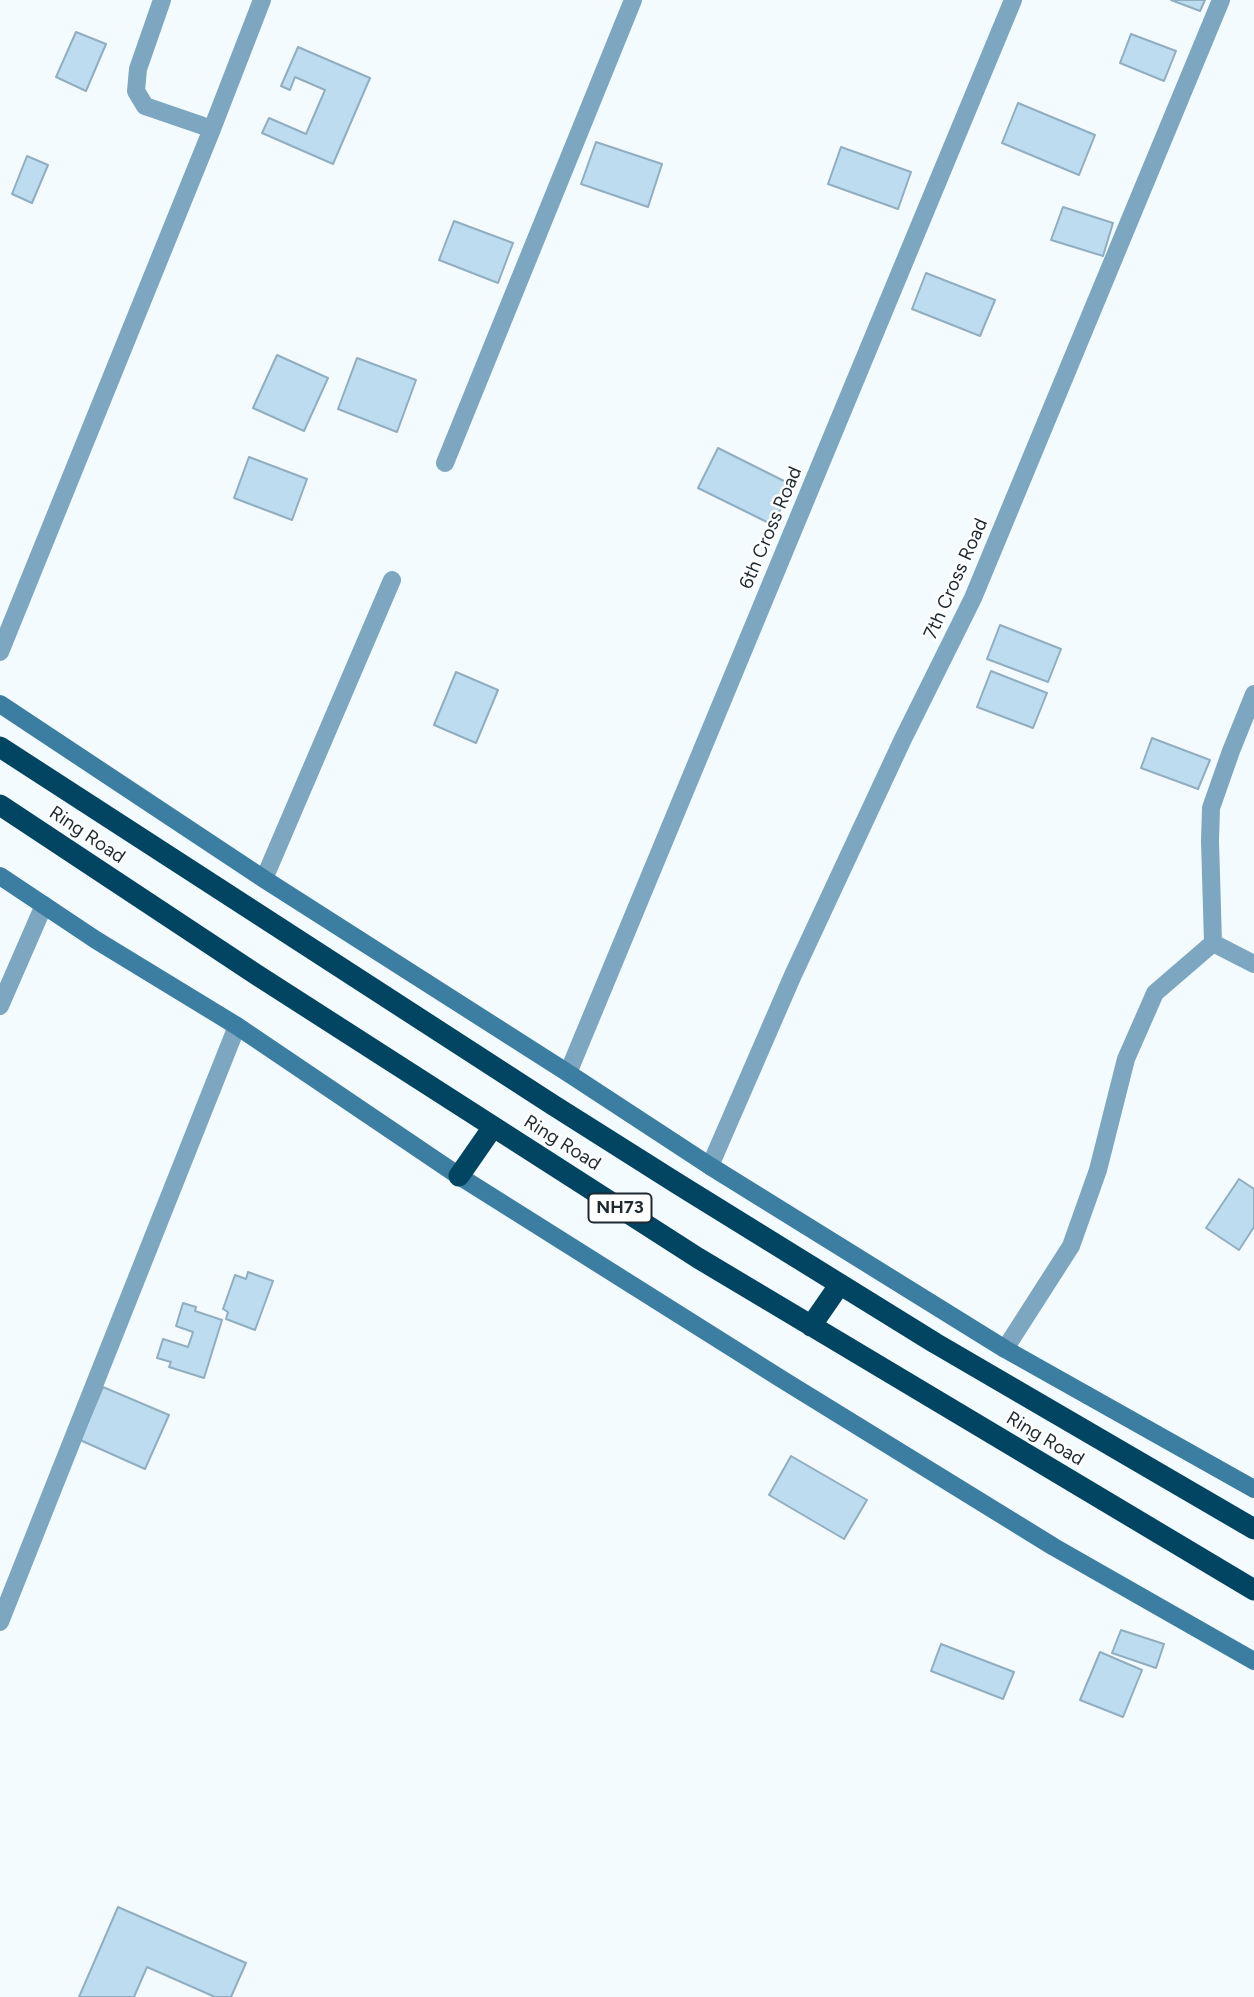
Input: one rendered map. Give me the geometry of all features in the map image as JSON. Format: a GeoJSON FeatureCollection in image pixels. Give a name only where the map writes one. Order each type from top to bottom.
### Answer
{"type":"FeatureCollection","features":[{"type":"Feature","properties":{"kind":"highway","name":"Ring Road"},"geometry":{"type":"LineString","coordinates":[[0,747],[553,1105],[936,1343],[1254,1530]]}},
{"type":"Feature","properties":{"kind":"highway","name":"Ring Road"},"geometry":{"type":"LineString","coordinates":[[0,805],[268,982],[698,1258],[1254,1590]]}},
{"type":"Feature","properties":{"kind":"highway"},"geometry":{"type":"LineString","coordinates":[[459,1176],[493,1127]]}},
{"type":"Feature","properties":{"kind":"highway"},"geometry":{"type":"LineString","coordinates":[[811,1326],[840,1284]]}},
{"type":"Feature","properties":{"kind":"street"},"geometry":{"type":"LineString","coordinates":[[162,0],[138,68],[136,91],[145,106],[212,129]]}},
{"type":"Feature","properties":{"kind":"street"},"geometry":{"type":"LineString","coordinates":[[0,652],[262,0]]}},
{"type":"Feature","properties":{"kind":"street"},"geometry":{"type":"LineString","coordinates":[[445,463],[633,0]]}},
{"type":"Feature","properties":{"kind":"street","name":"6th Cross Road"},"geometry":{"type":"LineString","coordinates":[[568,1073],[1013,0]]}},
{"type":"Feature","properties":{"kind":"street","name":"7th Cross Road"},"geometry":{"type":"LineString","coordinates":[[710,1166],[793,975],[903,739],[973,598],[1221,0]]}},
{"type":"Feature","properties":{"kind":"street"},"geometry":{"type":"LineString","coordinates":[[264,879],[392,580]]}},
{"type":"Feature","properties":{"kind":"street"},"geometry":{"type":"LineString","coordinates":[[1213,943],[1211,808],[1254,694]]}},
{"type":"Feature","properties":{"kind":"street"},"geometry":{"type":"LineString","coordinates":[[0,704],[264,879],[710,1166],[1005,1349],[1254,1489]]}},
{"type":"Feature","properties":{"kind":"street"},"geometry":{"type":"LineString","coordinates":[[0,876],[96,940],[237,1026],[459,1176],[771,1373],[1054,1547],[1254,1661]]}},
{"type":"Feature","properties":{"kind":"street"},"geometry":{"type":"LineString","coordinates":[[0,1006],[44,905]]}},
{"type":"Feature","properties":{"kind":"street"},"geometry":{"type":"LineString","coordinates":[[1005,1349],[1071,1246],[1098,1170],[1126,1059],[1155,993],[1213,943]]}},
{"type":"Feature","properties":{"kind":"street"},"geometry":{"type":"LineString","coordinates":[[1213,943],[1254,964]]}},
{"type":"Feature","properties":{"kind":"street"},"geometry":{"type":"LineString","coordinates":[[0,1622],[237,1026]]}},
{"type":"Feature","properties":{"kind":"building"},"geometry":{"type":"Polygon","coordinates":[[[1171,0],[1205,0],[1200,11],[1171,0]]]}},
{"type":"Feature","properties":{"kind":"building"},"geometry":{"type":"Polygon","coordinates":[[[76,32],[106,44],[86,91],[56,77],[76,32]]]}},
{"type":"Feature","properties":{"kind":"building"},"geometry":{"type":"Polygon","coordinates":[[[1131,34],[1176,51],[1164,81],[1120,63],[1131,34]]]}},
{"type":"Feature","properties":{"kind":"building"},"geometry":{"type":"Polygon","coordinates":[[[298,47],[370,78],[333,164],[262,133],[269,118],[306,134],[325,90],[295,77],[290,90],[281,86],[298,47]]]}},
{"type":"Feature","properties":{"kind":"building"},"geometry":{"type":"Polygon","coordinates":[[[1018,103],[1095,135],[1079,175],[1002,143],[1018,103]]]}},
{"type":"Feature","properties":{"kind":"building"},"geometry":{"type":"Polygon","coordinates":[[[596,142],[662,164],[648,207],[581,184],[596,142]]]}},
{"type":"Feature","properties":{"kind":"building"},"geometry":{"type":"Polygon","coordinates":[[[841,147],[911,172],[898,209],[828,184],[841,147]]]}},
{"type":"Feature","properties":{"kind":"building"},"geometry":{"type":"Polygon","coordinates":[[[27,156],[48,165],[32,203],[12,194],[27,156]]]}},
{"type":"Feature","properties":{"kind":"building"},"geometry":{"type":"Polygon","coordinates":[[[1063,207],[1113,223],[1103,256],[1051,240],[1063,207]]]}},
{"type":"Feature","properties":{"kind":"building"},"geometry":{"type":"Polygon","coordinates":[[[454,221],[513,243],[498,283],[439,260],[454,221]]]}},
{"type":"Feature","properties":{"kind":"building"},"geometry":{"type":"Polygon","coordinates":[[[926,273],[995,300],[980,336],[912,309],[926,273]]]}},
{"type":"Feature","properties":{"kind":"building"},"geometry":{"type":"Polygon","coordinates":[[[277,355],[328,378],[304,431],[253,408],[277,355]]]}},
{"type":"Feature","properties":{"kind":"building"},"geometry":{"type":"Polygon","coordinates":[[[357,358],[416,380],[397,432],[338,409],[357,358]]]}},
{"type":"Feature","properties":{"kind":"building"},"geometry":{"type":"Polygon","coordinates":[[[718,448],[792,485],[773,525],[698,488],[718,448]]]}},
{"type":"Feature","properties":{"kind":"building"},"geometry":{"type":"Polygon","coordinates":[[[249,457],[307,479],[292,520],[234,498],[249,457]]]}},
{"type":"Feature","properties":{"kind":"building"},"geometry":{"type":"Polygon","coordinates":[[[1000,625],[1061,649],[1048,682],[987,659],[1000,625]]]}},
{"type":"Feature","properties":{"kind":"building"},"geometry":{"type":"Polygon","coordinates":[[[991,671],[1047,693],[1033,728],[977,707],[991,671]]]}},
{"type":"Feature","properties":{"kind":"building"},"geometry":{"type":"Polygon","coordinates":[[[456,672],[498,690],[476,743],[434,725],[456,672]]]}},
{"type":"Feature","properties":{"kind":"building"},"geometry":{"type":"Polygon","coordinates":[[[1152,738],[1210,760],[1198,789],[1141,768],[1152,738]]]}},
{"type":"Feature","properties":{"kind":"building"},"geometry":{"type":"Polygon","coordinates":[[[1239,1179],[1254,1189],[1254,1227],[1239,1250],[1206,1228],[1239,1179]]]}},
{"type":"Feature","properties":{"kind":"building"},"geometry":{"type":"Polygon","coordinates":[[[248,1272],[273,1281],[255,1330],[226,1319],[228,1312],[223,1309],[235,1275],[246,1279],[248,1272]]]}},
{"type":"Feature","properties":{"kind":"building"},"geometry":{"type":"Polygon","coordinates":[[[183,1303],[196,1307],[195,1311],[222,1320],[204,1378],[169,1367],[171,1362],[157,1358],[163,1339],[188,1347],[193,1332],[176,1326],[183,1303]]]}},
{"type":"Feature","properties":{"kind":"building"},"geometry":{"type":"Polygon","coordinates":[[[103,1387],[169,1415],[145,1469],[80,1440],[103,1387]]]}},
{"type":"Feature","properties":{"kind":"building"},"geometry":{"type":"Polygon","coordinates":[[[791,1456],[867,1500],[844,1539],[769,1495],[791,1456]]]}},
{"type":"Feature","properties":{"kind":"building"},"geometry":{"type":"Polygon","coordinates":[[[1121,1630],[1164,1644],[1156,1668],[1112,1653],[1121,1630]]]}},
{"type":"Feature","properties":{"kind":"building"},"geometry":{"type":"Polygon","coordinates":[[[941,1644],[1014,1672],[1003,1699],[931,1671],[941,1644]]]}},
{"type":"Feature","properties":{"kind":"building"},"geometry":{"type":"Polygon","coordinates":[[[1100,1652],[1142,1670],[1123,1717],[1080,1700],[1100,1652]]]}},
{"type":"Feature","properties":{"kind":"building"},"geometry":{"type":"Polygon","coordinates":[[[118,1907],[246,1963],[231,1997],[215,1997],[147,1967],[134,1997],[79,1997],[118,1907]]]}}]}
